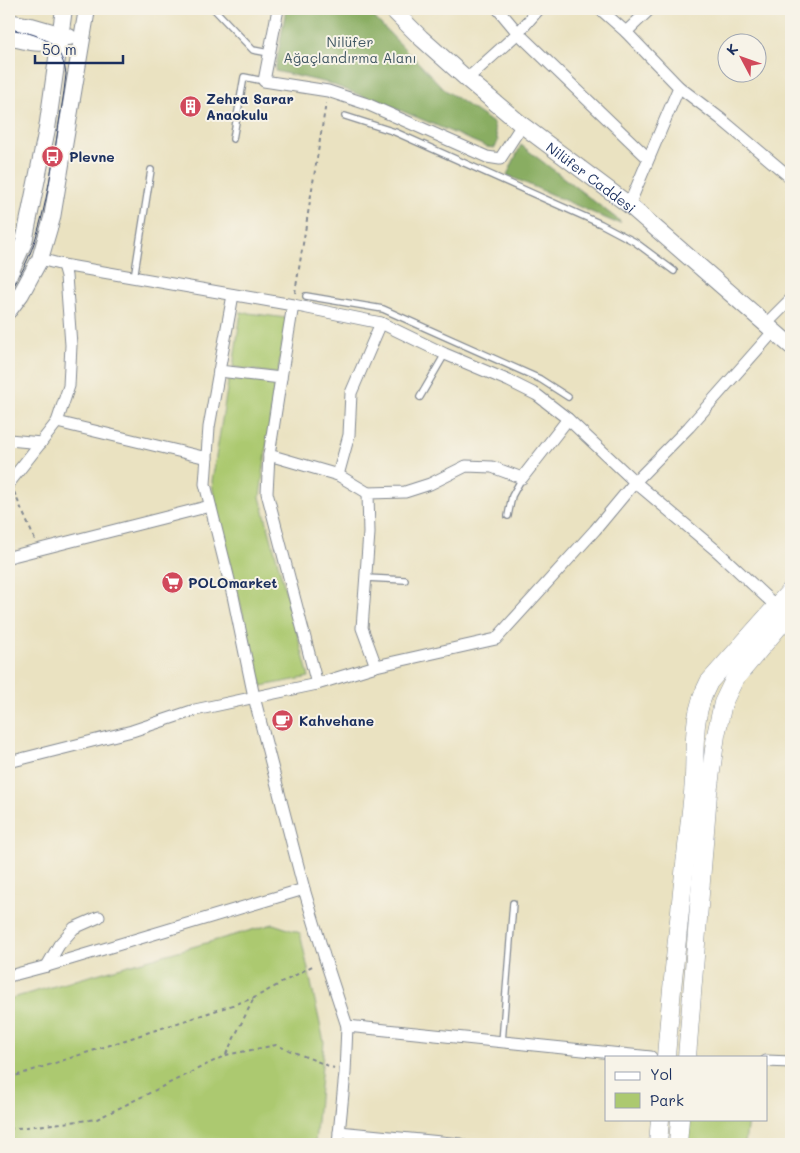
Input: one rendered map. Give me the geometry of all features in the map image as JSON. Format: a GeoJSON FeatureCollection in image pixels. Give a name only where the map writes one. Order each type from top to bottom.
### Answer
{"type":"FeatureCollection","features":[{"type":"Feature","properties":{"kind":"main road"},"geometry":{"type":"LineString","coordinates":[[9,275],[24,242],[47,129],[64,9]]}},
{"type":"Feature","properties":{"kind":"main road"},"geometry":{"type":"LineString","coordinates":[[9,310],[21,294],[40,259],[52,218],[87,9]]}},
{"type":"Feature","properties":{"kind":"main road","name":"Nilüfer Caddesi"},"geometry":{"type":"LineString","coordinates":[[392,9],[467,79],[522,125],[629,205],[791,346]]}},
{"type":"Feature","properties":{"kind":"main road"},"geometry":{"type":"LineString","coordinates":[[9,22],[82,40]]}},
{"type":"Feature","properties":{"kind":"main road"},"geometry":{"type":"LineString","coordinates":[[9,37],[38,43],[49,42],[60,36]]}},
{"type":"Feature","properties":{"kind":"main road"},"geometry":{"type":"LineString","coordinates":[[687,1056],[708,793],[716,735],[723,703],[734,680],[785,612],[791,590]]}},
{"type":"Feature","properties":{"kind":"main road"},"geometry":{"type":"LineString","coordinates":[[666,1056],[693,790],[695,730],[701,698],[709,682],[785,612]]}},
{"type":"Feature","properties":{"kind":"main road"},"geometry":{"type":"LineString","coordinates":[[658,1144],[660,1120]]}},
{"type":"Feature","properties":{"kind":"main road"},"geometry":{"type":"LineString","coordinates":[[678,1144],[680,1120]]}},
{"type":"Feature","properties":{"kind":"street"},"geometry":{"type":"LineString","coordinates":[[278,9],[264,81],[328,91],[376,108],[487,157],[500,159],[522,125]]}},
{"type":"Feature","properties":{"kind":"street"},"geometry":{"type":"LineString","coordinates":[[498,9],[518,33],[648,158]]}},
{"type":"Feature","properties":{"kind":"street"},"geometry":{"type":"LineString","coordinates":[[467,79],[518,33],[538,9]]}},
{"type":"Feature","properties":{"kind":"street"},"geometry":{"type":"LineString","coordinates":[[600,9],[626,32],[679,87],[721,119],[791,178]]}},
{"type":"Feature","properties":{"kind":"street"},"geometry":{"type":"LineString","coordinates":[[626,32],[650,9]]}},
{"type":"Feature","properties":{"kind":"street"},"geometry":{"type":"LineString","coordinates":[[629,205],[679,87]]}},
{"type":"Feature","properties":{"kind":"street"},"geometry":{"type":"LineString","coordinates":[[40,259],[63,265],[293,305],[381,323],[445,354],[509,380],[537,395],[568,419],[635,482],[785,612]]}},
{"type":"Feature","properties":{"kind":"street"},"geometry":{"type":"LineString","coordinates":[[9,483],[57,422],[69,386],[71,345],[66,276],[63,265]]}},
{"type":"Feature","properties":{"kind":"street"},"geometry":{"type":"LineString","coordinates":[[233,295],[209,427],[205,484],[233,596],[254,697],[304,889],[347,1026],[345,1073],[338,1144]]}},
{"type":"Feature","properties":{"kind":"street"},"geometry":{"type":"LineString","coordinates":[[9,762],[132,731],[195,710],[317,684],[376,666],[496,639],[595,530],[635,482],[688,427],[791,299]]}},
{"type":"Feature","properties":{"kind":"street"},"geometry":{"type":"LineString","coordinates":[[293,305],[270,455],[267,492],[317,684]]}},
{"type":"Feature","properties":{"kind":"street"},"geometry":{"type":"LineString","coordinates":[[338,476],[349,435],[351,393],[381,323]]}},
{"type":"Feature","properties":{"kind":"street"},"geometry":{"type":"LineString","coordinates":[[219,370],[281,378]]}},
{"type":"Feature","properties":{"kind":"street"},"geometry":{"type":"LineString","coordinates":[[270,455],[338,476],[368,493],[405,492],[430,484],[466,466],[492,467],[522,478],[568,419]]}},
{"type":"Feature","properties":{"kind":"street"},"geometry":{"type":"LineString","coordinates":[[57,422],[207,458]]}},
{"type":"Feature","properties":{"kind":"street"},"geometry":{"type":"LineString","coordinates":[[9,440],[41,443]]}},
{"type":"Feature","properties":{"kind":"street"},"geometry":{"type":"LineString","coordinates":[[368,493],[369,533],[362,628],[376,666]]}},
{"type":"Feature","properties":{"kind":"street"},"geometry":{"type":"LineString","coordinates":[[9,557],[38,548],[210,506]]}},
{"type":"Feature","properties":{"kind":"street"},"geometry":{"type":"LineString","coordinates":[[9,976],[304,889]]}},
{"type":"Feature","properties":{"kind":"street"},"geometry":{"type":"LineString","coordinates":[[47,966],[59,945],[74,928],[99,917]]}},
{"type":"Feature","properties":{"kind":"street"},"geometry":{"type":"LineString","coordinates":[[347,1026],[641,1056]]}},
{"type":"Feature","properties":{"kind":"street"},"geometry":{"type":"LineString","coordinates":[[768,1061],[791,1062]]}},
{"type":"Feature","properties":{"kind":"street"},"geometry":{"type":"LineString","coordinates":[[339,1132],[461,1144]]}},
{"type":"Feature","properties":{"kind":"lane"},"geometry":{"type":"LineString","coordinates":[[214,9],[253,50],[269,52]]}},
{"type":"Feature","properties":{"kind":"lane"},"geometry":{"type":"LineString","coordinates":[[233,139],[244,77],[264,81]]}},
{"type":"Feature","properties":{"kind":"lane"},"geometry":{"type":"LineString","coordinates":[[345,116],[395,132],[601,224],[634,242],[674,271]]}},
{"type":"Feature","properties":{"kind":"lane"},"geometry":{"type":"LineString","coordinates":[[134,278],[151,170]]}},
{"type":"Feature","properties":{"kind":"lane"},"geometry":{"type":"LineString","coordinates":[[306,296],[383,310],[540,379],[568,397]]}},
{"type":"Feature","properties":{"kind":"lane"},"geometry":{"type":"LineString","coordinates":[[420,397],[445,354]]}},
{"type":"Feature","properties":{"kind":"lane"},"geometry":{"type":"LineString","coordinates":[[508,516],[512,496],[522,478]]}},
{"type":"Feature","properties":{"kind":"lane"},"geometry":{"type":"LineString","coordinates":[[366,578],[405,580]]}},
{"type":"Feature","properties":{"kind":"lane"},"geometry":{"type":"LineString","coordinates":[[502,1042],[513,903]]}},
{"type":"Feature","properties":{"kind":"path"},"geometry":{"type":"LineString","coordinates":[[293,305],[328,91]]}},
{"type":"Feature","properties":{"kind":"path"},"geometry":{"type":"LineString","coordinates":[[9,483],[38,548]]}},
{"type":"Feature","properties":{"kind":"path"},"geometry":{"type":"LineString","coordinates":[[9,1078],[254,998],[325,959]]}},
{"type":"Feature","properties":{"kind":"path"},"geometry":{"type":"LineString","coordinates":[[226,1055],[254,998]]}},
{"type":"Feature","properties":{"kind":"path"},"geometry":{"type":"LineString","coordinates":[[9,1129],[97,1119],[226,1055],[276,1045],[345,1073]]}},
{"type":"Feature","properties":{"kind":"green space","name":"Nilüfer Ağaçlandırma Alanı"},"geometry":{"type":"Polygon","coordinates":[[[286,9],[366,9],[445,90],[493,123],[498,141],[495,148],[487,147],[402,111],[328,83],[275,71],[286,9]]]}},
{"type":"Feature","properties":{"kind":"green space"},"geometry":{"type":"Polygon","coordinates":[[[521,145],[621,222],[614,222],[507,175],[521,145]]]}},
{"type":"Feature","properties":{"kind":"green space"},"geometry":{"type":"Polygon","coordinates":[[[241,312],[286,318],[278,374],[233,367],[241,312]]]}},
{"type":"Feature","properties":{"kind":"green space"},"geometry":{"type":"Polygon","coordinates":[[[229,377],[275,384],[260,497],[309,677],[262,686],[215,508],[212,481],[229,377]]]}},
{"type":"Feature","properties":{"kind":"green space"},"geometry":{"type":"Polygon","coordinates":[[[273,924],[300,933],[324,1042],[315,1144],[9,1144],[9,999],[273,924]]]}},
{"type":"Feature","properties":{"kind":"green space"},"geometry":{"type":"Polygon","coordinates":[[[681,1120],[748,1120],[745,1144],[679,1144],[681,1120]]]}},
{"type":"Feature","properties":{"kind":"tram line"},"geometry":{"type":"LineString","coordinates":[[9,29],[38,36],[53,46],[59,53],[66,74],[53,163],[41,221],[28,258],[20,276],[9,293]]}},
{"type":"Feature","properties":{"kind":"place","name":"Zehra Sarar Anaokulu"},"geometry":{"type":"Point","coordinates":[190,106]}},
{"type":"Feature","properties":{"kind":"place","name":"Plevne"},"geometry":{"type":"Point","coordinates":[53,156]}},
{"type":"Feature","properties":{"kind":"place","name":"POLOmarket"},"geometry":{"type":"Point","coordinates":[172,582]}},
{"type":"Feature","properties":{"kind":"place","name":"Kahvehane"},"geometry":{"type":"Point","coordinates":[283,720]}}]}
